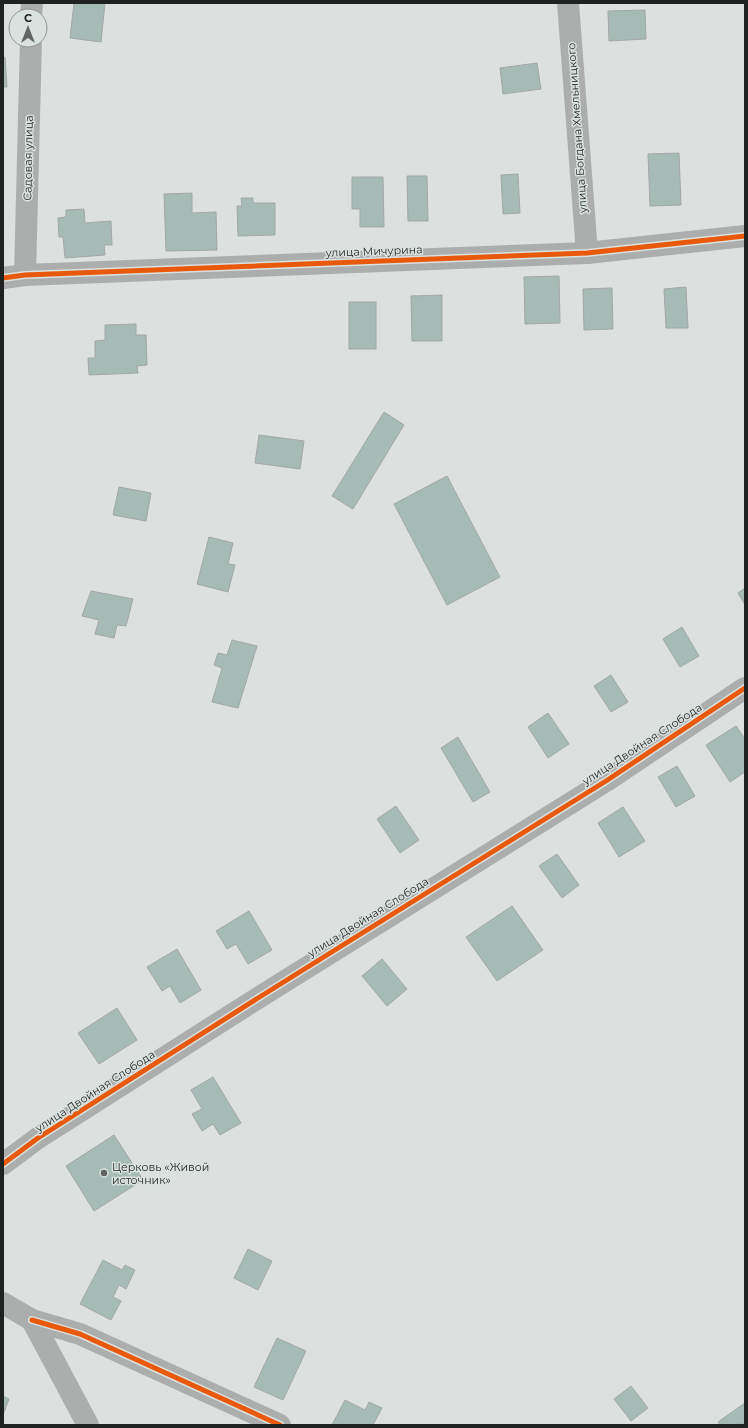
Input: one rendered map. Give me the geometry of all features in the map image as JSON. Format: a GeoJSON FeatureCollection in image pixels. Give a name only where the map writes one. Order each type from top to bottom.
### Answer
{"type":"FeatureCollection","features":[{"type":"Feature","properties":{"kind":"street","name":"улица Богдана Хмельницкого"},"geometry":{"type":"LineString","coordinates":[[568,3],[587,253]]}},
{"type":"Feature","properties":{"kind":"street","name":"Садовая улица"},"geometry":{"type":"LineString","coordinates":[[25,275],[31,48]]}},
{"type":"Feature","properties":{"kind":"street","name":"улица Мичурина"},"geometry":{"type":"LineString","coordinates":[[3,278],[25,275],[587,253],[745,236]]}},
{"type":"Feature","properties":{"kind":"street","name":"улица Двойная Слобода"},"geometry":{"type":"LineString","coordinates":[[3,1164],[38,1138],[244,1007],[606,781],[745,688]]}},
{"type":"Feature","properties":{"kind":"street"},"geometry":{"type":"LineString","coordinates":[[3,1303],[32,1320],[80,1334],[280,1425]]}},
{"type":"Feature","properties":{"kind":"street"},"geometry":{"type":"LineString","coordinates":[[32,1320],[88,1425]]}},
{"type":"Feature","properties":{"kind":"building"},"geometry":{"type":"Polygon","coordinates":[[[74,3],[105,3],[101,42],[70,38],[74,3]]]}},
{"type":"Feature","properties":{"kind":"building"},"geometry":{"type":"Polygon","coordinates":[[[645,10],[646,39],[609,41],[608,11],[645,10]]]}},
{"type":"Feature","properties":{"kind":"building"},"geometry":{"type":"Polygon","coordinates":[[[5,57],[7,87],[3,87],[3,58],[5,57]]]}},
{"type":"Feature","properties":{"kind":"building"},"geometry":{"type":"Polygon","coordinates":[[[537,63],[541,89],[503,94],[500,68],[537,63]]]}},
{"type":"Feature","properties":{"kind":"building"},"geometry":{"type":"Polygon","coordinates":[[[679,153],[681,205],[650,206],[648,154],[679,153]]]}},
{"type":"Feature","properties":{"kind":"building"},"geometry":{"type":"Polygon","coordinates":[[[518,174],[520,213],[503,214],[501,175],[518,174]]]}},
{"type":"Feature","properties":{"kind":"building"},"geometry":{"type":"Polygon","coordinates":[[[407,176],[427,176],[428,221],[408,221],[407,176]]]}},
{"type":"Feature","properties":{"kind":"building"},"geometry":{"type":"Polygon","coordinates":[[[352,177],[383,177],[384,227],[360,227],[360,209],[352,209],[352,177]]]}},
{"type":"Feature","properties":{"kind":"building"},"geometry":{"type":"Polygon","coordinates":[[[192,193],[192,213],[216,212],[217,250],[166,251],[164,194],[192,193]]]}},
{"type":"Feature","properties":{"kind":"building"},"geometry":{"type":"Polygon","coordinates":[[[241,198],[253,198],[253,203],[275,203],[275,235],[238,236],[237,206],[242,206],[241,198]]]}},
{"type":"Feature","properties":{"kind":"building"},"geometry":{"type":"Polygon","coordinates":[[[84,209],[85,223],[111,221],[112,245],[104,245],[105,255],[65,258],[63,237],[59,237],[58,218],[66,217],[66,210],[84,209]]]}},
{"type":"Feature","properties":{"kind":"building"},"geometry":{"type":"Polygon","coordinates":[[[559,276],[560,323],[525,324],[524,277],[559,276]]]}},
{"type":"Feature","properties":{"kind":"building"},"geometry":{"type":"Polygon","coordinates":[[[686,287],[688,328],[666,328],[664,289],[686,287]]]}},
{"type":"Feature","properties":{"kind":"building"},"geometry":{"type":"Polygon","coordinates":[[[612,288],[613,329],[584,330],[583,289],[612,288]]]}},
{"type":"Feature","properties":{"kind":"building"},"geometry":{"type":"Polygon","coordinates":[[[442,295],[442,341],[412,341],[411,296],[442,295]]]}},
{"type":"Feature","properties":{"kind":"building"},"geometry":{"type":"Polygon","coordinates":[[[349,302],[376,302],[376,349],[349,349],[349,302]]]}},
{"type":"Feature","properties":{"kind":"building"},"geometry":{"type":"Polygon","coordinates":[[[136,324],[136,335],[146,335],[147,365],[137,366],[138,373],[89,375],[88,358],[95,358],[95,341],[105,340],[105,325],[136,324]]]}},
{"type":"Feature","properties":{"kind":"building"},"geometry":{"type":"Polygon","coordinates":[[[384,412],[404,425],[353,509],[332,496],[384,412]]]}},
{"type":"Feature","properties":{"kind":"building"},"geometry":{"type":"Polygon","coordinates":[[[259,435],[304,441],[300,469],[255,463],[259,435]]]}},
{"type":"Feature","properties":{"kind":"building"},"geometry":{"type":"Polygon","coordinates":[[[447,476],[500,577],[447,605],[394,504],[447,476]]]}},
{"type":"Feature","properties":{"kind":"building"},"geometry":{"type":"Polygon","coordinates":[[[119,487],[151,493],[146,521],[113,515],[119,487]]]}},
{"type":"Feature","properties":{"kind":"building"},"geometry":{"type":"Polygon","coordinates":[[[209,537],[233,543],[228,564],[235,565],[228,592],[197,584],[209,537]]]}},
{"type":"Feature","properties":{"kind":"building"},"geometry":{"type":"Polygon","coordinates":[[[745,588],[745,605],[738,593],[745,588]]]}},
{"type":"Feature","properties":{"kind":"building"},"geometry":{"type":"Polygon","coordinates":[[[91,591],[133,599],[126,626],[117,625],[114,638],[95,634],[99,620],[82,616],[91,591]]]}},
{"type":"Feature","properties":{"kind":"building"},"geometry":{"type":"Polygon","coordinates":[[[682,627],[699,656],[680,667],[663,639],[682,627]]]}},
{"type":"Feature","properties":{"kind":"building"},"geometry":{"type":"Polygon","coordinates":[[[232,640],[257,646],[238,708],[212,702],[222,668],[214,665],[218,653],[227,655],[232,640]]]}},
{"type":"Feature","properties":{"kind":"building"},"geometry":{"type":"Polygon","coordinates":[[[611,675],[628,702],[611,712],[594,686],[611,675]]]}},
{"type":"Feature","properties":{"kind":"building"},"geometry":{"type":"Polygon","coordinates":[[[548,713],[569,744],[548,758],[528,727],[548,713]]]}},
{"type":"Feature","properties":{"kind":"building"},"geometry":{"type":"Polygon","coordinates":[[[736,726],[745,739],[745,772],[730,782],[706,745],[736,726]]]}},
{"type":"Feature","properties":{"kind":"building"},"geometry":{"type":"Polygon","coordinates":[[[458,737],[490,792],[473,802],[441,748],[458,737]]]}},
{"type":"Feature","properties":{"kind":"building"},"geometry":{"type":"Polygon","coordinates":[[[677,766],[695,796],[676,807],[658,777],[677,766]]]}},
{"type":"Feature","properties":{"kind":"building"},"geometry":{"type":"Polygon","coordinates":[[[396,806],[419,840],[400,853],[377,819],[396,806]]]}},
{"type":"Feature","properties":{"kind":"building"},"geometry":{"type":"Polygon","coordinates":[[[623,807],[645,841],[619,857],[598,823],[623,807]]]}},
{"type":"Feature","properties":{"kind":"building"},"geometry":{"type":"Polygon","coordinates":[[[557,854],[579,885],[562,898],[539,866],[557,854]]]}},
{"type":"Feature","properties":{"kind":"building"},"geometry":{"type":"Polygon","coordinates":[[[512,906],[543,950],[497,981],[466,937],[512,906]]]}},
{"type":"Feature","properties":{"kind":"building"},"geometry":{"type":"Polygon","coordinates":[[[249,911],[272,950],[248,964],[236,944],[227,949],[216,931],[249,911]]]}},
{"type":"Feature","properties":{"kind":"building"},"geometry":{"type":"Polygon","coordinates":[[[177,949],[201,990],[180,1003],[170,986],[162,991],[147,967],[177,949]]]}},
{"type":"Feature","properties":{"kind":"building"},"geometry":{"type":"Polygon","coordinates":[[[382,959],[407,989],[387,1006],[362,976],[382,959]]]}},
{"type":"Feature","properties":{"kind":"building"},"geometry":{"type":"Polygon","coordinates":[[[117,1008],[137,1040],[99,1064],[78,1033],[117,1008]]]}},
{"type":"Feature","properties":{"kind":"building"},"geometry":{"type":"Polygon","coordinates":[[[213,1077],[241,1123],[220,1135],[213,1124],[202,1131],[192,1114],[202,1109],[191,1090],[213,1077]]]}},
{"type":"Feature","properties":{"kind":"building","name":"Церковь «Живой источник»"},"geometry":{"type":"Polygon","coordinates":[[[114,1135],[143,1180],[94,1211],[66,1166],[114,1135]]]}},
{"type":"Feature","properties":{"kind":"building"},"geometry":{"type":"Polygon","coordinates":[[[248,1249],[272,1261],[258,1290],[234,1278],[248,1249]]]}},
{"type":"Feature","properties":{"kind":"building"},"geometry":{"type":"Polygon","coordinates":[[[103,1260],[122,1270],[125,1265],[135,1270],[126,1289],[119,1285],[113,1297],[121,1301],[111,1320],[80,1304],[103,1260]]]}},
{"type":"Feature","properties":{"kind":"building"},"geometry":{"type":"Polygon","coordinates":[[[277,1338],[306,1351],[283,1400],[254,1387],[277,1338]]]}},
{"type":"Feature","properties":{"kind":"building"},"geometry":{"type":"Polygon","coordinates":[[[631,1386],[648,1408],[631,1421],[614,1399],[631,1386]]]}},
{"type":"Feature","properties":{"kind":"building"},"geometry":{"type":"Polygon","coordinates":[[[3,1396],[9,1399],[3,1415],[3,1396]]]}},
{"type":"Feature","properties":{"kind":"building"},"geometry":{"type":"Polygon","coordinates":[[[345,1400],[365,1410],[369,1402],[382,1408],[373,1425],[332,1425],[345,1400]]]}},
{"type":"Feature","properties":{"kind":"building"},"geometry":{"type":"Polygon","coordinates":[[[745,1403],[745,1424],[720,1425],[718,1422],[745,1403]]]}},
{"type":"Feature","properties":{"kind":"cycle path"},"geometry":{"type":"LineString","coordinates":[[3,278],[25,275],[587,253],[745,236]]}},
{"type":"Feature","properties":{"kind":"cycle path"},"geometry":{"type":"LineString","coordinates":[[3,1164],[38,1138],[258,998],[606,781],[745,688]]}},
{"type":"Feature","properties":{"kind":"cycle path"},"geometry":{"type":"LineString","coordinates":[[32,1320],[80,1334],[280,1425]]}},
{"type":"Feature","properties":{"kind":"place","name":"Церковь «Живой источник»"},"geometry":{"type":"Point","coordinates":[104,1173]}}]}
